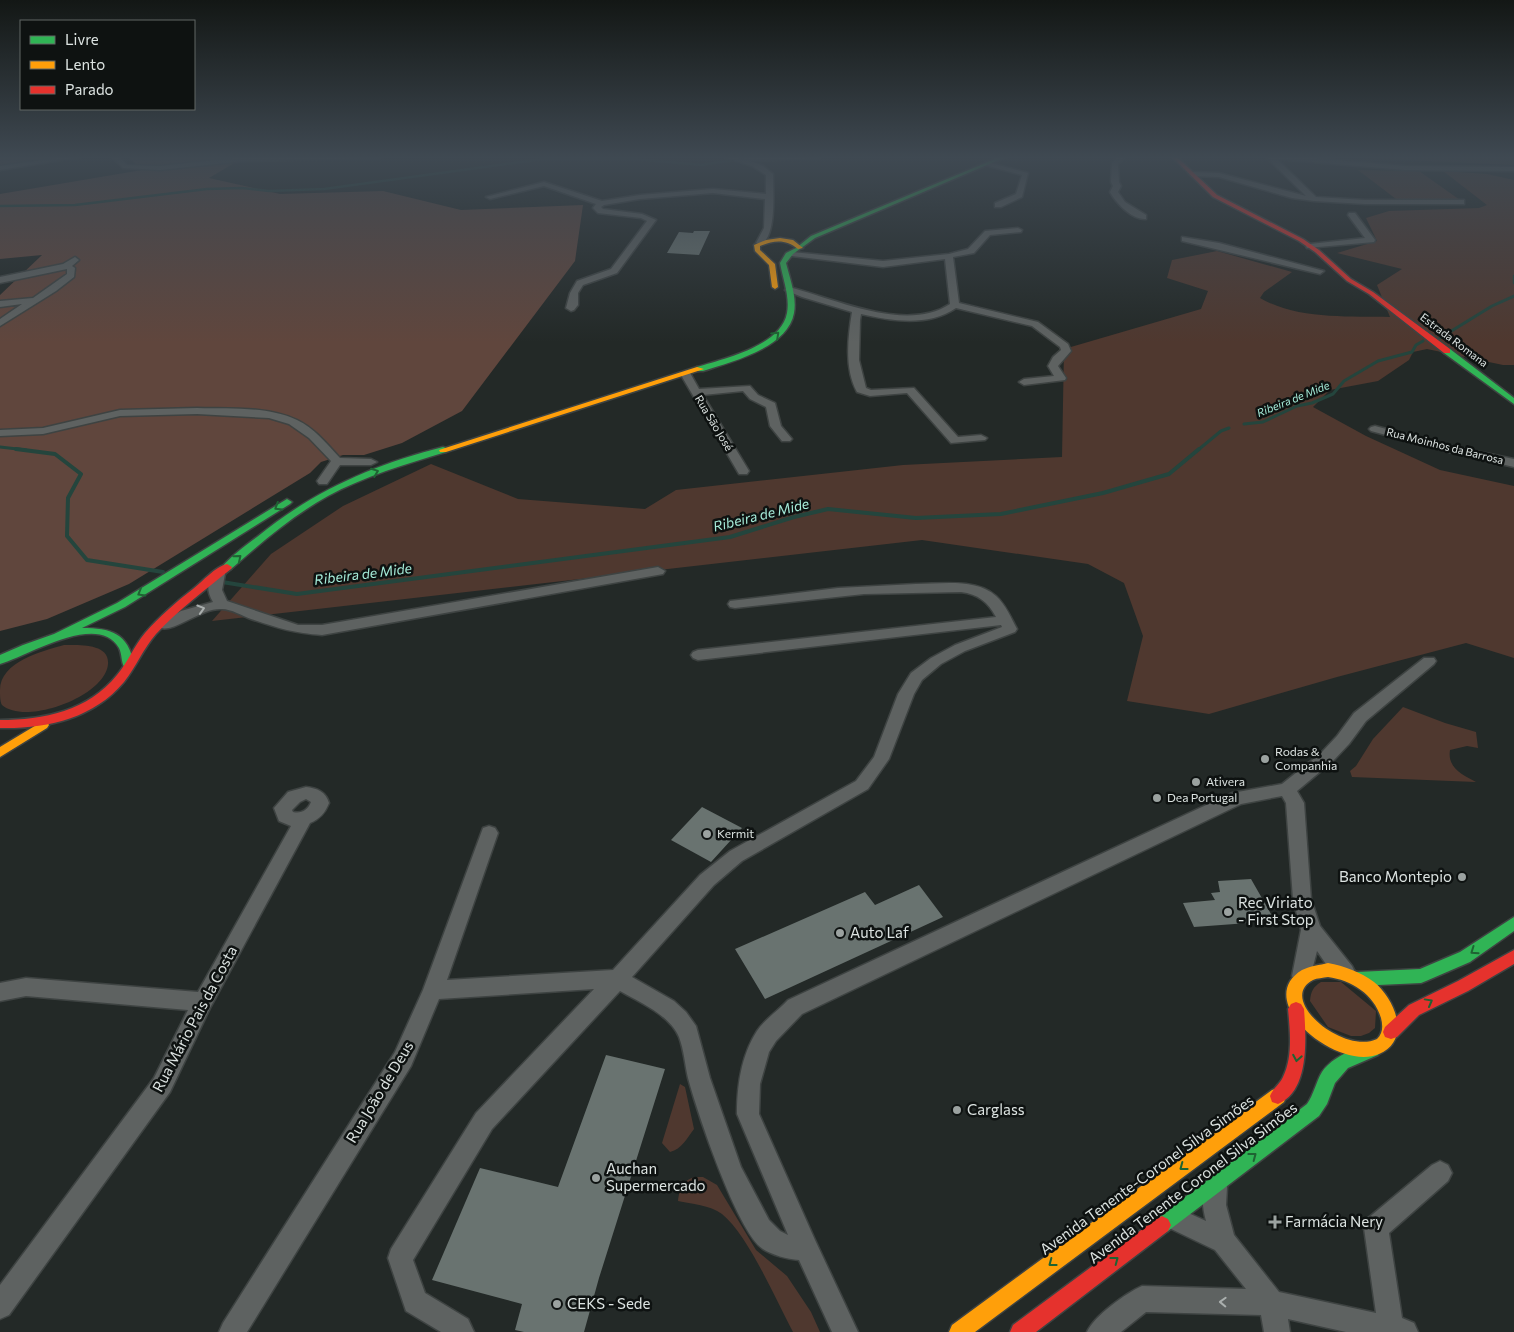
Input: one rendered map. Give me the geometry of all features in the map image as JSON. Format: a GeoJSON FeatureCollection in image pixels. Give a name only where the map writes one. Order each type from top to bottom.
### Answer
{"type":"FeatureCollection","features":[{"type":"Feature","properties":{"kind":"main road"},"geometry":{"type":"LineString","coordinates":[[760,247],[806,233],[843,218]]}},
{"type":"Feature","properties":{"kind":"main road"},"geometry":{"type":"LineString","coordinates":[[784,302],[789,290],[783,263],[814,237],[857,218]]}},
{"type":"Feature","properties":{"kind":"main road","name":"Estrada Romana"},"geometry":{"type":"LineString","coordinates":[[1257,218],[1310,246],[1349,280],[1378,298],[1514,402]]}},
{"type":"Feature","properties":{"kind":"main road"},"geometry":{"type":"LineString","coordinates":[[780,240],[795,243],[795,251]]}},
{"type":"Feature","properties":{"kind":"main road"},"geometry":{"type":"LineString","coordinates":[[760,247],[777,255],[795,251]]}},
{"type":"Feature","properties":{"kind":"main road"},"geometry":{"type":"LineString","coordinates":[[0,724],[20,726],[48,721],[71,714],[110,691],[122,677],[128,664],[151,634],[183,602],[282,522],[312,501],[342,485],[381,469],[686,375],[746,354],[766,344],[788,323],[790,316],[772,264],[760,247]]}},
{"type":"Feature","properties":{"kind":"main road"},"geometry":{"type":"LineString","coordinates":[[1320,271],[1324,258]]}},
{"type":"Feature","properties":{"kind":"main road","name":"Estrada Romana"},"geometry":{"type":"LineString","coordinates":[[1320,271],[1330,279],[1378,298]]}},
{"type":"Feature","properties":{"kind":"main road"},"geometry":{"type":"LineString","coordinates":[[309,489],[323,481],[371,462],[740,348],[764,333],[774,321]]}},
{"type":"Feature","properties":{"kind":"main road"},"geometry":{"type":"LineString","coordinates":[[0,660],[37,641],[59,635],[121,605],[164,580],[294,497]]}},
{"type":"Feature","properties":{"kind":"main road"},"geometry":{"type":"LineString","coordinates":[[59,635],[104,634],[120,640],[128,651],[128,664]]}},
{"type":"Feature","properties":{"kind":"main road"},"geometry":{"type":"LineString","coordinates":[[0,753],[48,721]]}},
{"type":"Feature","properties":{"kind":"main road"},"geometry":{"type":"LineString","coordinates":[[1514,924],[1465,957],[1421,976],[1352,977],[1328,970],[1314,971],[1302,976],[1296,985],[1293,996],[1296,1009],[1309,1027],[1328,1042],[1351,1050],[1372,1050],[1381,1047],[1388,1040],[1392,1032],[1414,1010],[1463,986],[1514,956]]}},
{"type":"Feature","properties":{"kind":"main road"},"geometry":{"type":"LineString","coordinates":[[1352,977],[1380,998],[1387,1009],[1392,1032]]}},
{"type":"Feature","properties":{"kind":"main road","name":"Avenida Tenente-Coronel Silva Simões"},"geometry":{"type":"LineString","coordinates":[[959,1332],[1281,1094],[1292,1078],[1297,1059],[1299,1043],[1296,1009]]}},
{"type":"Feature","properties":{"kind":"main road","name":"Avenida Tenente Coronel Silva Simões"},"geometry":{"type":"LineString","coordinates":[[1020,1332],[1312,1110],[1321,1098],[1328,1078],[1342,1063],[1372,1050]]}},
{"type":"Feature","properties":{"kind":"street"},"geometry":{"type":"LineString","coordinates":[[571,308],[574,293],[580,283],[614,271],[652,220],[647,218]]}},
{"type":"Feature","properties":{"kind":"street"},"geometry":{"type":"LineString","coordinates":[[760,247],[768,228],[769,218]]}},
{"type":"Feature","properties":{"kind":"street"},"geometry":{"type":"LineString","coordinates":[[1310,246],[1370,240],[1354,218]]}},
{"type":"Feature","properties":{"kind":"street"},"geometry":{"type":"LineString","coordinates":[[768,228],[771,234],[780,240]]}},
{"type":"Feature","properties":{"kind":"street"},"geometry":{"type":"LineString","coordinates":[[795,251],[818,256],[884,264],[950,256],[971,251],[988,234],[1018,230]]}},
{"type":"Feature","properties":{"kind":"street"},"geometry":{"type":"LineString","coordinates":[[1184,239],[1221,245],[1263,258],[1320,271]]}},
{"type":"Feature","properties":{"kind":"street"},"geometry":{"type":"LineString","coordinates":[[950,256],[955,305]]}},
{"type":"Feature","properties":{"kind":"street"},"geometry":{"type":"LineString","coordinates":[[0,280],[66,266],[75,260]]}},
{"type":"Feature","properties":{"kind":"street"},"geometry":{"type":"LineString","coordinates":[[0,323],[10,318],[18,310],[44,296],[70,275],[71,268],[66,266]]}},
{"type":"Feature","properties":{"kind":"street"},"geometry":{"type":"LineString","coordinates":[[789,290],[857,310],[916,318],[940,314],[955,305],[1035,324],[1064,346],[1066,351],[1057,358],[1053,366],[1061,378],[1024,382]]}},
{"type":"Feature","properties":{"kind":"street"},"geometry":{"type":"LineString","coordinates":[[0,304],[44,296]]}},
{"type":"Feature","properties":{"kind":"street"},"geometry":{"type":"LineString","coordinates":[[784,302],[812,298]]}},
{"type":"Feature","properties":{"kind":"street"},"geometry":{"type":"LineString","coordinates":[[857,310],[853,330],[854,372],[861,390],[870,393],[910,390],[955,441],[981,438]]}},
{"type":"Feature","properties":{"kind":"street","name":"Rua São José"},"geometry":{"type":"LineString","coordinates":[[686,375],[743,471]]}},
{"type":"Feature","properties":{"kind":"street"},"geometry":{"type":"LineString","coordinates":[[696,392],[746,388],[754,397],[771,405],[776,426],[786,439]]}},
{"type":"Feature","properties":{"kind":"street"},"geometry":{"type":"LineString","coordinates":[[0,433],[44,431],[120,412],[197,411],[270,415],[293,422],[313,436],[337,461],[371,462]]}},
{"type":"Feature","properties":{"kind":"street","name":"Rua Moinhos da Barrosa"},"geometry":{"type":"LineString","coordinates":[[1375,429],[1448,449],[1514,462]]}},
{"type":"Feature","properties":{"kind":"street"},"geometry":{"type":"LineString","coordinates":[[323,481],[337,461]]}},
{"type":"Feature","properties":{"kind":"street"},"geometry":{"type":"LineString","coordinates":[[218,574],[213,586],[217,598],[222,604],[297,629],[322,630],[658,571]]}},
{"type":"Feature","properties":{"kind":"street"},"geometry":{"type":"LineString","coordinates":[[462,1332],[459,1328],[415,1302],[400,1258],[484,1122],[618,979],[707,880],[736,856],[862,785],[881,759],[906,694],[916,677],[936,662],[960,648],[1010,630],[992,599],[978,591],[965,589],[883,590],[735,604]]}},
{"type":"Feature","properties":{"kind":"street"},"geometry":{"type":"LineString","coordinates":[[151,634],[186,614],[222,604]]}},
{"type":"Feature","properties":{"kind":"street"},"geometry":{"type":"LineString","coordinates":[[698,655],[1005,620]]}},
{"type":"Feature","properties":{"kind":"street"},"geometry":{"type":"LineString","coordinates":[[845,1332],[806,1249],[748,1114],[747,1092],[750,1073],[766,1038],[795,1007],[1238,798],[1286,789],[1327,756],[1343,740],[1360,718],[1429,662]]}},
{"type":"Feature","properties":{"kind":"street"},"geometry":{"type":"LineString","coordinates":[[1286,789],[1295,803],[1302,899],[1311,930],[1352,977]]}},
{"type":"Feature","properties":{"kind":"street","name":"Rua Mário Pais da Costa"},"geometry":{"type":"LineString","coordinates":[[0,1306],[162,1085],[203,1002],[304,819]]}},
{"type":"Feature","properties":{"kind":"street","name":"Rua João de Deus"},"geometry":{"type":"LineString","coordinates":[[232,1332],[403,1059],[434,990],[489,833]]}},
{"type":"Feature","properties":{"kind":"street"},"geometry":{"type":"LineString","coordinates":[[1302,976],[1311,930]]}},
{"type":"Feature","properties":{"kind":"street"},"geometry":{"type":"LineString","coordinates":[[434,990],[618,979],[667,1008],[689,1033],[700,1078],[717,1132],[732,1172],[760,1229],[770,1240],[788,1247],[806,1249]]}},
{"type":"Feature","properties":{"kind":"street"},"geometry":{"type":"LineString","coordinates":[[0,992],[26,987],[203,1002]]}},
{"type":"Feature","properties":{"kind":"street"},"geometry":{"type":"LineString","coordinates":[[1100,1332],[1142,1299],[1272,1304],[1398,1330],[1376,1228],[1440,1173]]}},
{"type":"Feature","properties":{"kind":"street"},"geometry":{"type":"LineString","coordinates":[[1214,1186],[1214,1206],[1224,1241],[1272,1304],[1278,1332]]}},
{"type":"Feature","properties":{"kind":"street"},"geometry":{"type":"LineString","coordinates":[[1172,1218],[1224,1241]]}},
{"type":"Feature","properties":{"kind":"shaded area"},"geometry":{"type":"Polygon","coordinates":[[[0,218],[581,218],[575,261],[462,411],[402,443],[364,455],[343,455],[321,462],[310,473],[129,584],[47,619],[0,631],[0,295],[42,255],[0,259],[0,218]]]}},
{"type":"Feature","properties":{"kind":"shaded area"},"geometry":{"type":"Polygon","coordinates":[[[1366,218],[1514,218],[1514,365],[1503,365],[1427,349],[1413,352],[1409,360],[1378,381],[1330,390],[1313,407],[1366,436],[1440,470],[1514,486],[1514,658],[1466,643],[1337,677],[1209,714],[1127,701],[1143,636],[1124,583],[1088,564],[922,540],[212,621],[271,554],[343,506],[431,464],[518,499],[645,509],[676,490],[903,465],[1062,457],[1064,349],[1201,309],[1208,291],[1167,278],[1172,260],[1217,251],[1292,272],[1264,292],[1260,298],[1275,305],[1290,310],[1324,315],[1390,317],[1377,285],[1402,269],[1337,253],[1377,241],[1366,218]]]}},
{"type":"Feature","properties":{"kind":"shaded area"},"geometry":{"type":"Polygon","coordinates":[[[64,645],[92,647],[104,652],[108,664],[104,676],[94,687],[80,697],[46,710],[13,711],[2,705],[0,690],[2,680],[14,665],[34,654],[64,645]]]}},
{"type":"Feature","properties":{"kind":"shaded area"},"geometry":{"type":"Polygon","coordinates":[[[1403,707],[1445,723],[1476,732],[1478,748],[1467,746],[1450,750],[1450,756],[1453,766],[1457,770],[1476,782],[1352,777],[1350,771],[1356,766],[1373,739],[1403,707]]]}},
{"type":"Feature","properties":{"kind":"shaded area"},"geometry":{"type":"Polygon","coordinates":[[[1321,982],[1341,982],[1376,1011],[1375,1028],[1361,1036],[1351,1036],[1328,1027],[1310,1001],[1313,990],[1321,982]]]}},
{"type":"Feature","properties":{"kind":"shaded area"},"geometry":{"type":"Polygon","coordinates":[[[680,1084],[685,1087],[694,1129],[681,1146],[670,1152],[662,1143],[680,1084]]]}},
{"type":"Feature","properties":{"kind":"shaded area"},"geometry":{"type":"Polygon","coordinates":[[[694,1177],[703,1177],[717,1185],[756,1250],[787,1276],[811,1312],[820,1332],[793,1332],[742,1237],[722,1214],[706,1207],[678,1201],[682,1186],[686,1181],[694,1177]]]}},
{"type":"Feature","properties":{"kind":"building"},"geometry":{"type":"Polygon","coordinates":[[[694,231],[710,231],[699,255],[667,253],[679,232],[693,233],[694,231]]]}},
{"type":"Feature","properties":{"kind":"building","name":"Kermit"},"geometry":{"type":"Polygon","coordinates":[[[702,807],[742,828],[711,862],[671,840],[702,807]]]}},
{"type":"Feature","properties":{"kind":"building","name":"Rec Viriato - First Stop"},"geometry":{"type":"Polygon","coordinates":[[[1251,879],[1275,921],[1194,927],[1183,903],[1215,900],[1211,893],[1220,892],[1218,881],[1251,879]]]}},
{"type":"Feature","properties":{"kind":"building","name":"Auto Laf"},"geometry":{"type":"Polygon","coordinates":[[[919,885],[943,917],[765,999],[735,949],[865,892],[875,905],[919,885]]]}},
{"type":"Feature","properties":{"kind":"building","name":"Auchan Supermercado"},"geometry":{"type":"Polygon","coordinates":[[[606,1055],[665,1069],[599,1278],[584,1332],[524,1332],[515,1330],[522,1304],[432,1280],[480,1168],[558,1187],[606,1055]]]}},
{"type":"Feature","properties":{"kind":"waterway","name":"Ribeira de Mide"},"geometry":{"type":"LineString","coordinates":[[1514,276],[1514,283]]}},
{"type":"Feature","properties":{"kind":"waterway","name":"Ribeira de Mide"},"geometry":{"type":"LineString","coordinates":[[1440,338],[1492,306],[1514,296]]}},
{"type":"Feature","properties":{"kind":"waterway","name":"Ribeira de Mide"},"geometry":{"type":"LineString","coordinates":[[1244,424],[1263,422],[1297,406],[1312,403],[1333,394],[1344,381],[1378,361],[1412,352],[1416,345],[1423,341]]}},
{"type":"Feature","properties":{"kind":"waterway","name":"Ribeira de Mide"},"geometry":{"type":"LineString","coordinates":[[1198,450],[1221,431],[1229,428]]}},
{"type":"Feature","properties":{"kind":"waterway","name":"Ribeira de Mide"},"geometry":{"type":"LineString","coordinates":[[0,447],[26,450]]}},
{"type":"Feature","properties":{"kind":"waterway","name":"Ribeira de Mide"},"geometry":{"type":"LineString","coordinates":[[16,449],[55,454],[81,474],[68,498],[67,536],[87,560],[163,572]]}},
{"type":"Feature","properties":{"kind":"waterway","name":"Ribeira de Mide"},"geometry":{"type":"LineString","coordinates":[[222,582],[297,594],[730,537],[794,517],[828,509],[916,518],[1001,514],[1103,493],[1169,474],[1199,449]]}},
{"type":"Feature","properties":{"kind":"traffic: fast"},"geometry":{"type":"LineString","coordinates":[[788,254],[813,237],[858,218]]}},
{"type":"Feature","properties":{"kind":"traffic: fast"},"geometry":{"type":"LineString","coordinates":[[700,369],[751,351],[776,337],[784,327],[790,316],[791,304],[783,263],[790,254]]}},
{"type":"Feature","properties":{"kind":"traffic: fast"},"geometry":{"type":"LineString","coordinates":[[1447,351],[1514,402]]}},
{"type":"Feature","properties":{"kind":"traffic: fast"},"geometry":{"type":"LineString","coordinates":[[227,567],[278,524],[326,493],[375,472],[443,450]]}},
{"type":"Feature","properties":{"kind":"traffic: fast"},"geometry":{"type":"LineString","coordinates":[[59,635],[121,605],[287,502]]}},
{"type":"Feature","properties":{"kind":"traffic: fast"},"geometry":{"type":"LineString","coordinates":[[0,660],[44,640],[63,635],[98,631],[112,636],[123,645],[128,664]]}},
{"type":"Feature","properties":{"kind":"traffic: fast"},"geometry":{"type":"LineString","coordinates":[[1357,979],[1421,976],[1465,957],[1514,923]]}},
{"type":"Feature","properties":{"kind":"traffic: fast"},"geometry":{"type":"LineString","coordinates":[[1162,1225],[1313,1110],[1321,1098],[1328,1078],[1342,1063],[1372,1050]]}},
{"type":"Feature","properties":{"kind":"traffic: slow"},"geometry":{"type":"LineString","coordinates":[[775,287],[772,264],[757,250],[757,245],[780,239],[791,241],[800,248]]}},
{"type":"Feature","properties":{"kind":"traffic: slow"},"geometry":{"type":"LineString","coordinates":[[443,450],[700,369]]}},
{"type":"Feature","properties":{"kind":"traffic: slow"},"geometry":{"type":"LineString","coordinates":[[0,753],[43,725]]}},
{"type":"Feature","properties":{"kind":"traffic: slow"},"geometry":{"type":"LineString","coordinates":[[1328,970],[1355,978],[1370,988],[1382,1002],[1390,1021],[1388,1038],[1383,1045],[1373,1049],[1358,1050],[1341,1046],[1311,1026],[1300,1013],[1294,999],[1296,987],[1306,976],[1328,970]]}},
{"type":"Feature","properties":{"kind":"traffic: slow"},"geometry":{"type":"LineString","coordinates":[[959,1332],[1278,1096]]}},
{"type":"Feature","properties":{"kind":"traffic: jam"},"geometry":{"type":"LineString","coordinates":[[1258,218],[1301,240],[1317,251],[1349,280],[1371,293],[1447,351]]}},
{"type":"Feature","properties":{"kind":"traffic: jam"},"geometry":{"type":"LineString","coordinates":[[0,724],[33,723],[49,720],[66,716],[95,702],[120,679],[143,643],[160,623],[227,567]]}},
{"type":"Feature","properties":{"kind":"traffic: jam"},"geometry":{"type":"LineString","coordinates":[[1391,1032],[1414,1010],[1463,986],[1514,956]]}},
{"type":"Feature","properties":{"kind":"traffic: jam"},"geometry":{"type":"LineString","coordinates":[[1278,1096],[1286,1088],[1295,1068],[1298,1044],[1296,1009]]}},
{"type":"Feature","properties":{"kind":"traffic: jam"},"geometry":{"type":"LineString","coordinates":[[1020,1332],[1162,1225]]}},
{"type":"Feature","properties":{"kind":"place","name":"Rodas & Companhia"},"geometry":{"type":"Point","coordinates":[1265,759]}},
{"type":"Feature","properties":{"kind":"place","name":"Ativera"},"geometry":{"type":"Point","coordinates":[1196,782]}},
{"type":"Feature","properties":{"kind":"place","name":"Dea Portugal"},"geometry":{"type":"Point","coordinates":[1157,798]}},
{"type":"Feature","properties":{"kind":"place","name":"Kermit"},"geometry":{"type":"Point","coordinates":[707,834]}},
{"type":"Feature","properties":{"kind":"place","name":"Banco Montepio"},"geometry":{"type":"Point","coordinates":[1462,877]}},
{"type":"Feature","properties":{"kind":"place","name":"Rec Viriato - First Stop"},"geometry":{"type":"Point","coordinates":[1228,912]}},
{"type":"Feature","properties":{"kind":"place","name":"Auto Laf"},"geometry":{"type":"Point","coordinates":[840,933]}},
{"type":"Feature","properties":{"kind":"place","name":"Carglass"},"geometry":{"type":"Point","coordinates":[957,1110]}},
{"type":"Feature","properties":{"kind":"place","name":"Auchan Supermercado"},"geometry":{"type":"Point","coordinates":[596,1178]}},
{"type":"Feature","properties":{"kind":"place","name":"Farmácia Nery"},"geometry":{"type":"Point","coordinates":[1275,1222]}},
{"type":"Feature","properties":{"kind":"place","name":"CEKS - Sede"},"geometry":{"type":"Point","coordinates":[557,1304]}}]}
